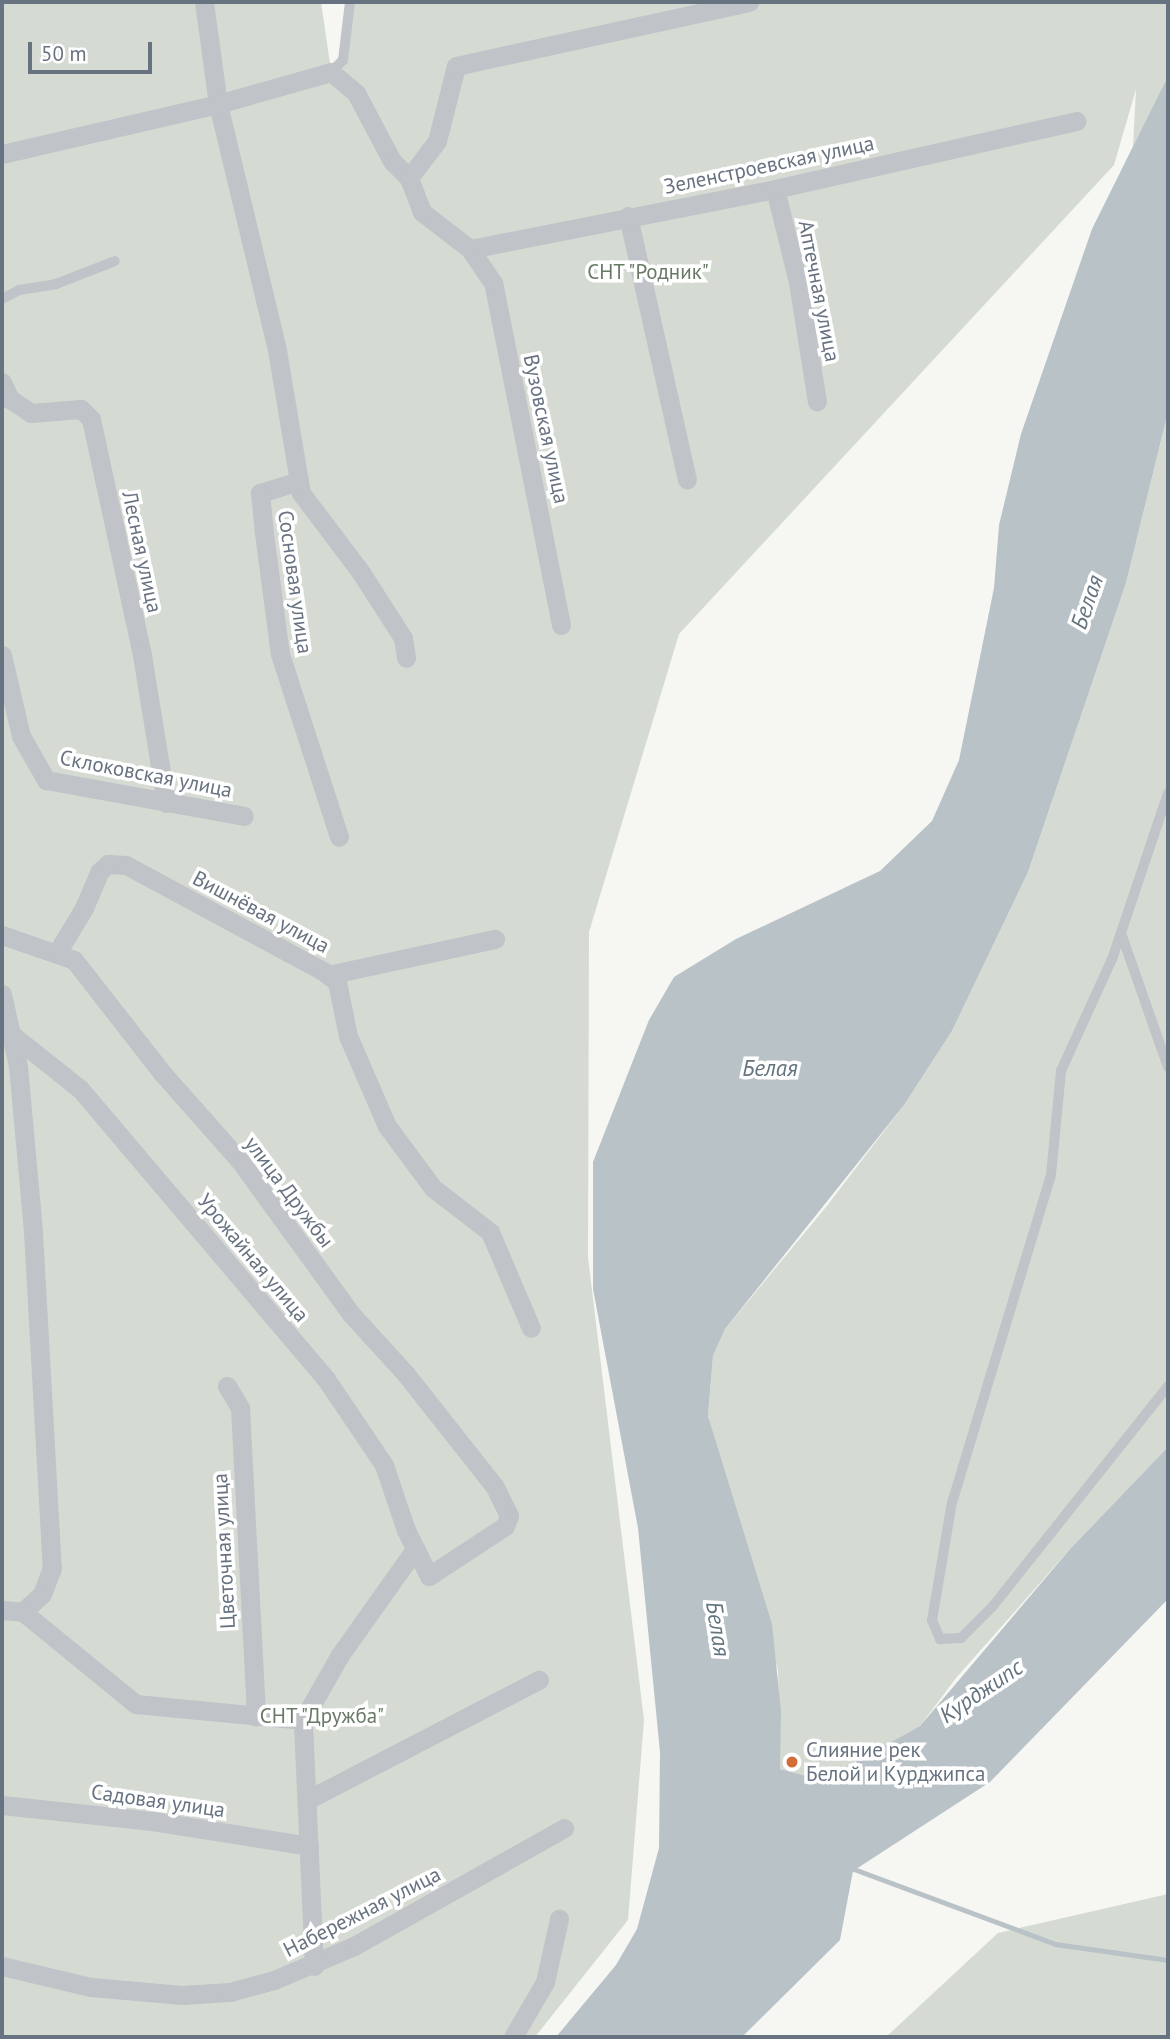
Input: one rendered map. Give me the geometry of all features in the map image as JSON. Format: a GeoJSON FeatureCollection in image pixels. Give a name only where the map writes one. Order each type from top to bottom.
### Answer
{"type":"FeatureCollection","features":[{"type":"Feature","properties":{"kind":"street","name":"Сосновая улица"},"geometry":{"type":"LineString","coordinates":[[204,2],[218,104],[276,350],[302,493],[360,571],[403,638],[406,657]]}},
{"type":"Feature","properties":{"kind":"street"},"geometry":{"type":"LineString","coordinates":[[2,154],[218,104],[331,72],[356,93],[393,161],[409,178],[437,141],[456,66],[743,3]]}},
{"type":"Feature","properties":{"kind":"street","name":"Зеленстроевская улица"},"geometry":{"type":"LineString","coordinates":[[470,249],[775,189],[1076,121]]}},
{"type":"Feature","properties":{"kind":"street","name":"Вузовская улица"},"geometry":{"type":"LineString","coordinates":[[409,178],[422,212],[470,249],[493,283],[561,625]]}},
{"type":"Feature","properties":{"kind":"street","name":"Аптечная улица"},"geometry":{"type":"LineString","coordinates":[[775,189],[798,282],[817,402]]}},
{"type":"Feature","properties":{"kind":"street"},"geometry":{"type":"LineString","coordinates":[[628,216],[687,479]]}},
{"type":"Feature","properties":{"kind":"street","name":"Лесная улица"},"geometry":{"type":"LineString","coordinates":[[2,382],[10,400],[30,412],[81,409],[91,418],[142,655],[166,803]]}},
{"type":"Feature","properties":{"kind":"street","name":"Сосновая улица"},"geometry":{"type":"LineString","coordinates":[[299,481],[260,493],[264,533],[279,654],[339,837]]}},
{"type":"Feature","properties":{"kind":"street","name":"Склоковская улица"},"geometry":{"type":"LineString","coordinates":[[2,655],[21,736],[47,780],[244,816]]}},
{"type":"Feature","properties":{"kind":"street","name":"Вишнёвая улица"},"geometry":{"type":"LineString","coordinates":[[58,951],[84,908],[99,872],[108,864],[126,864],[328,975],[495,939]]}},
{"type":"Feature","properties":{"kind":"street","name":"улица Дружбы"},"geometry":{"type":"LineString","coordinates":[[2,935],[31,948],[58,951],[74,960],[164,1075],[240,1161],[352,1315],[405,1373],[495,1487],[509,1516],[505,1526],[429,1576]]}},
{"type":"Feature","properties":{"kind":"street"},"geometry":{"type":"LineString","coordinates":[[328,975],[337,982],[348,1036],[387,1126],[433,1188],[490,1232],[531,1328]]}},
{"type":"Feature","properties":{"kind":"street"},"geometry":{"type":"LineString","coordinates":[[2,994],[6,1028],[18,1066],[34,1245],[52,1568],[42,1594],[23,1612]]}},
{"type":"Feature","properties":{"kind":"street","name":"Урожайная улица"},"geometry":{"type":"LineString","coordinates":[[6,1028],[80,1089],[112,1124],[332,1388],[384,1465],[415,1549],[429,1576]]}},
{"type":"Feature","properties":{"kind":"street","name":"Цветочная улица"},"geometry":{"type":"LineString","coordinates":[[227,1386],[240,1408],[256,1717]]}},
{"type":"Feature","properties":{"kind":"street"},"geometry":{"type":"LineString","coordinates":[[314,1966],[309,1846],[310,1799],[303,1720],[340,1655],[415,1549]]}},
{"type":"Feature","properties":{"kind":"street"},"geometry":{"type":"LineString","coordinates":[[2,1610],[23,1612],[136,1704],[303,1720]]}},
{"type":"Feature","properties":{"kind":"street"},"geometry":{"type":"LineString","coordinates":[[310,1799],[539,1680]]}},
{"type":"Feature","properties":{"kind":"street","name":"Садовая улица"},"geometry":{"type":"LineString","coordinates":[[2,1805],[152,1821],[309,1846]]}},
{"type":"Feature","properties":{"kind":"street","name":"Набережная улица"},"geometry":{"type":"LineString","coordinates":[[2,1966],[91,1987],[207,1996],[314,1966],[564,1828]]}},
{"type":"Feature","properties":{"kind":"street"},"geometry":{"type":"LineString","coordinates":[[513,2037],[545,1982],[559,1919]]}},
{"type":"Feature","properties":{"kind":"lane"},"geometry":{"type":"LineString","coordinates":[[331,72],[343,60],[350,2]]}},
{"type":"Feature","properties":{"kind":"lane"},"geometry":{"type":"LineString","coordinates":[[2,299],[19,290],[56,284],[115,261]]}},
{"type":"Feature","properties":{"kind":"lane"},"geometry":{"type":"LineString","coordinates":[[1168,793],[1121,933],[1061,1071],[1051,1175],[952,1502],[932,1620],[940,1639],[961,1638],[993,1606],[1168,1386]]}},
{"type":"Feature","properties":{"kind":"lane"},"geometry":{"type":"LineString","coordinates":[[1121,933],[1168,1067]]}},
{"type":"Feature","properties":{"kind":"green space","name":"СНТ \"Дружба\""},"geometry":{"type":"Polygon","coordinates":[[[2,2],[321,2],[331,70],[343,59],[350,2],[1168,2],[1168,76],[1133,147],[1136,89],[1114,165],[679,634],[589,932],[588,1257],[644,1720],[628,1920],[535,2037],[2,2037],[2,2]]]}},
{"type":"Feature","properties":{"kind":"green space"},"geometry":{"type":"Polygon","coordinates":[[[1168,412],[1168,1447],[1071,1548],[956,1678],[920,1726],[851,1765],[809,1777],[780,1769],[778,1670],[708,1416],[713,1356],[725,1329],[826,1207],[904,1105],[952,1031],[1028,872],[1126,583],[1168,412]]]}},
{"type":"Feature","properties":{"kind":"green space"},"geometry":{"type":"Polygon","coordinates":[[[1168,1894],[1168,2037],[886,2037],[998,1933],[1168,1894]]]}},
{"type":"Feature","properties":{"kind":"water","name":"Белая"},"geometry":{"type":"Polygon","coordinates":[[[1168,76],[1168,412],[1126,583],[1028,872],[952,1031],[904,1105],[725,1329],[713,1356],[708,1416],[772,1624],[781,1711],[780,1769],[810,1777],[850,1765],[920,1726],[1071,1548],[1168,1447],[1168,1599],[990,1782],[853,1871],[840,1940],[742,2037],[556,2037],[616,1965],[637,1929],[659,1848],[660,1752],[638,1528],[593,1289],[593,1162],[649,1020],[674,977],[736,939],[880,871],[932,821],[959,760],[994,588],[999,525],[1021,434],[1092,229],[1168,76]]]}},
{"type":"Feature","properties":{"kind":"waterway"},"geometry":{"type":"LineString","coordinates":[[851,1868],[1055,1944],[1168,1960]]}},
{"type":"Feature","properties":{"kind":"place","name":"Слияние рек Белой и Курджипса"},"geometry":{"type":"Point","coordinates":[792,1762]}},
{"type":"Feature","properties":{"kind":"park label","name":"СНТ \"Родник\""},"geometry":{"type":"Point","coordinates":[648,272]}},
{"type":"Feature","properties":{"kind":"water label","name":"Курджипс"},"geometry":{"type":"Point","coordinates":[981,1691]}}]}
